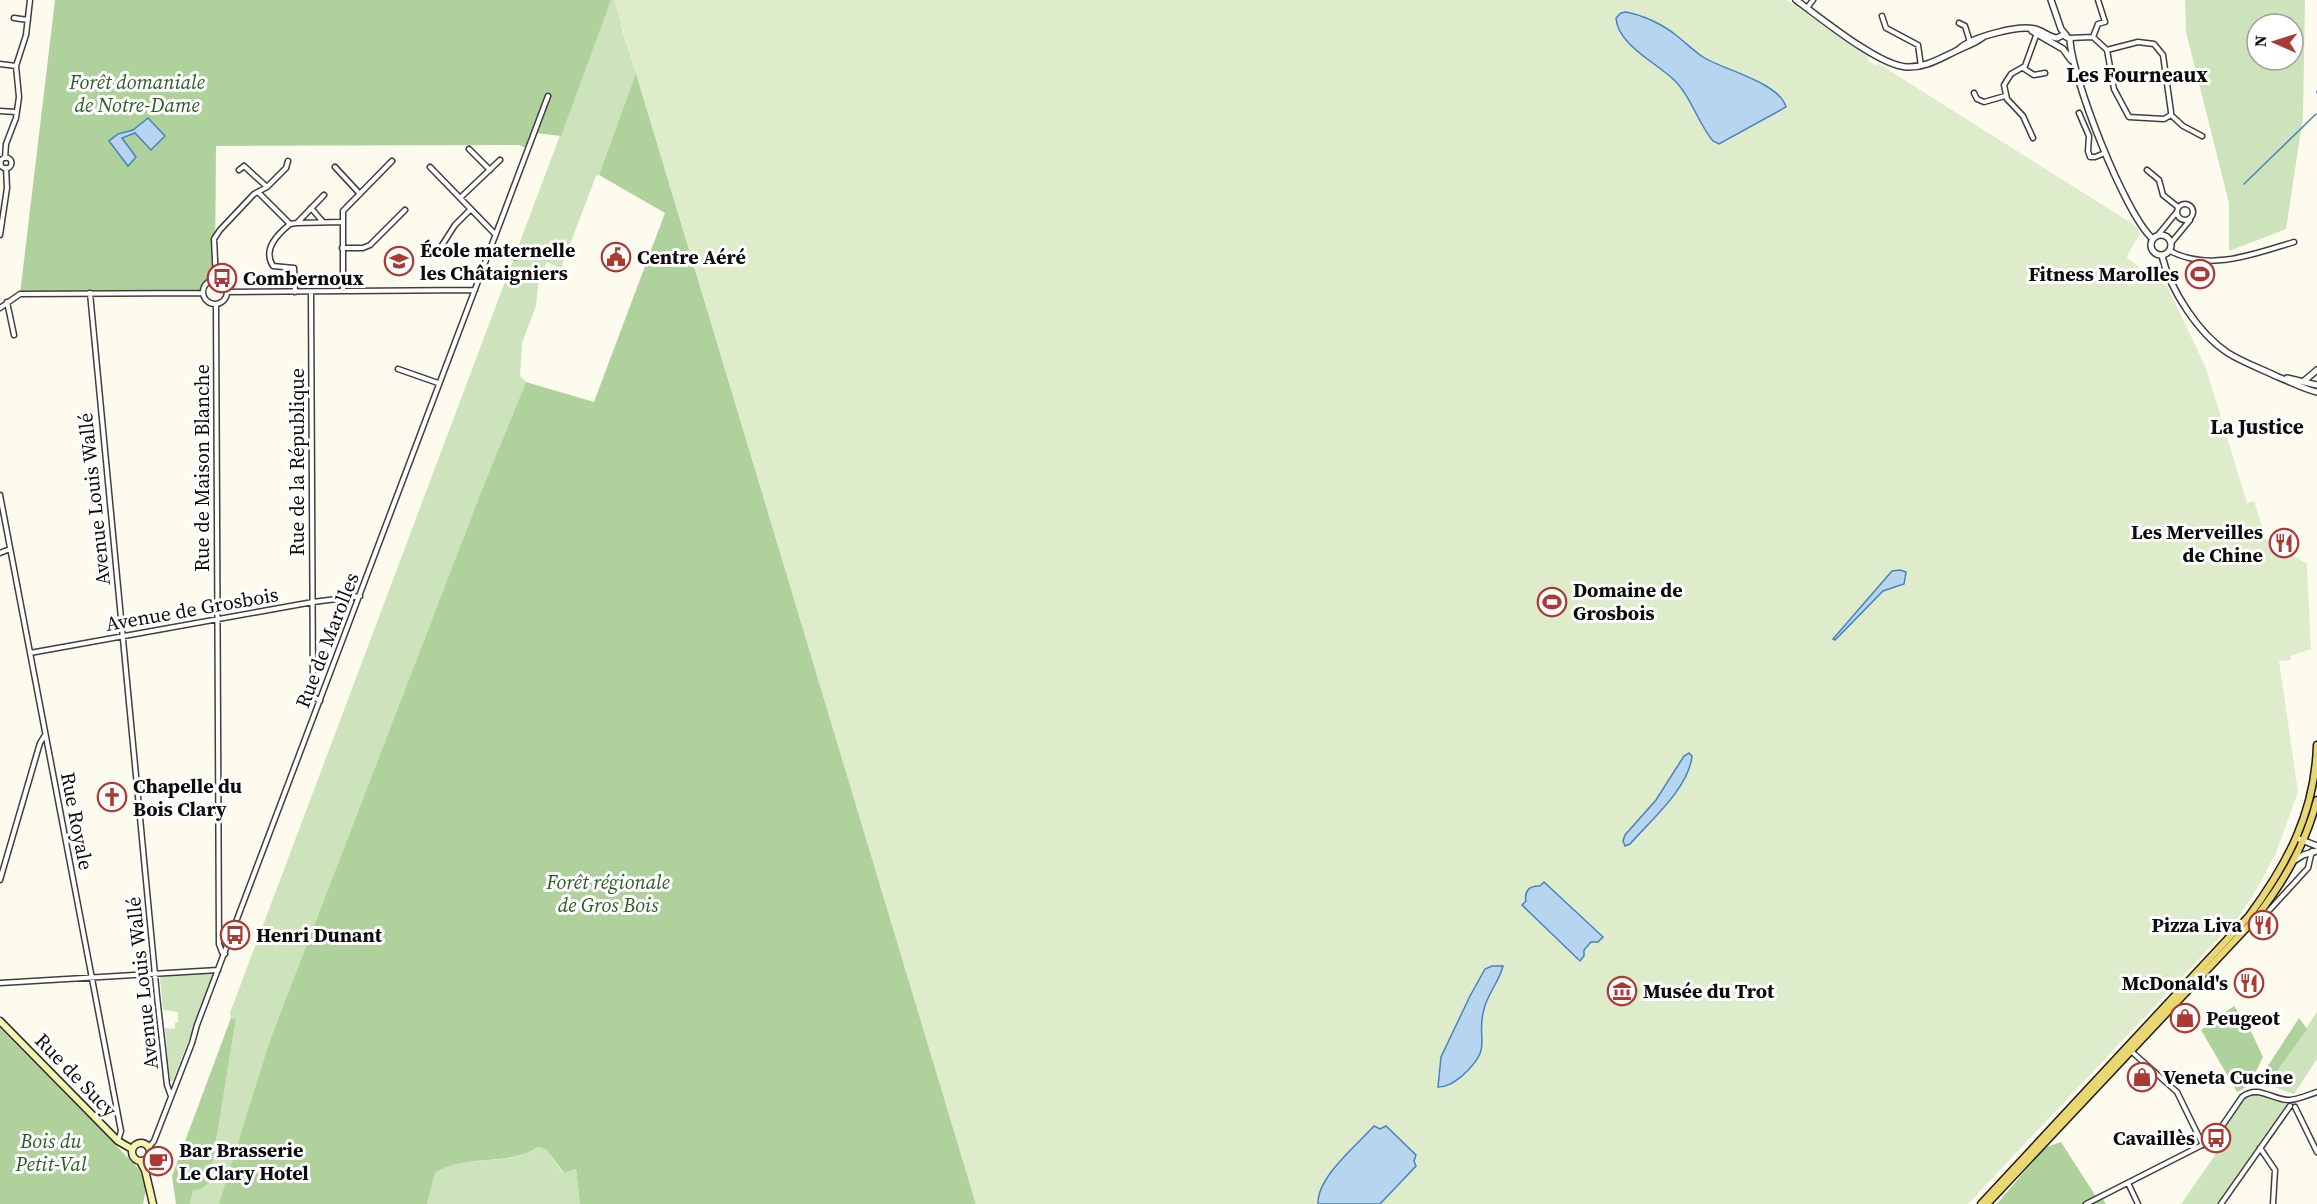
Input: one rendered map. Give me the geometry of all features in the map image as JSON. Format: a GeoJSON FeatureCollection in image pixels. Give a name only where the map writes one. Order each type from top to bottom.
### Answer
{"type":"FeatureCollection","features":[{"type":"Feature","properties":{"kind":"main road"},"geometry":{"type":"LineString","coordinates":[[1981,1204],[2242,925],[2276,877],[2295,840],[2311,797],[2317,745]]}},
{"type":"Feature","properties":{"kind":"main road"},"geometry":{"type":"LineString","coordinates":[[1987,1204],[2248,926],[2273,895],[2295,860],[2317,800]]}},
{"type":"Feature","properties":{"kind":"main road","name":"Rue de Sucy"},"geometry":{"type":"LineString","coordinates":[[0,1021],[118,1141],[132,1149]]}},
{"type":"Feature","properties":{"kind":"main road"},"geometry":{"type":"LineString","coordinates":[[141,1142],[149,1147],[150,1152],[143,1160],[133,1158],[132,1149],[135,1144],[141,1142]]}},
{"type":"Feature","properties":{"kind":"main road"},"geometry":{"type":"LineString","coordinates":[[143,1160],[153,1204]]}},
{"type":"Feature","properties":{"kind":"street"},"geometry":{"type":"LineString","coordinates":[[6,168],[0,164],[5,158],[6,144],[19,98],[16,66],[26,35],[30,0]]}},
{"type":"Feature","properties":{"kind":"street"},"geometry":{"type":"LineString","coordinates":[[1796,0],[1889,63],[1905,67],[1933,63],[1983,37],[2025,29],[2058,40],[2093,36]]}},
{"type":"Feature","properties":{"kind":"street"},"geometry":{"type":"LineString","coordinates":[[1807,8],[1813,0]]}},
{"type":"Feature","properties":{"kind":"street"},"geometry":{"type":"LineString","coordinates":[[2051,0],[2061,29],[2071,40],[2075,67],[2105,153],[2137,217],[2156,237]]}},
{"type":"Feature","properties":{"kind":"street"},"geometry":{"type":"LineString","coordinates":[[2093,36],[2098,24],[2105,22],[2098,0]]}},
{"type":"Feature","properties":{"kind":"street"},"geometry":{"type":"LineString","coordinates":[[1881,16],[1886,28],[1918,45],[1921,66]]}},
{"type":"Feature","properties":{"kind":"street"},"geometry":{"type":"LineString","coordinates":[[14,18],[28,20]]}},
{"type":"Feature","properties":{"kind":"street"},"geometry":{"type":"LineString","coordinates":[[1959,23],[1965,26],[1971,43]]}},
{"type":"Feature","properties":{"kind":"street"},"geometry":{"type":"LineString","coordinates":[[2061,29],[2058,40],[2075,67]]}},
{"type":"Feature","properties":{"kind":"street"},"geometry":{"type":"LineString","coordinates":[[2033,138],[2023,116],[2005,96],[2004,85],[2007,79],[2023,68],[2038,32]]}},
{"type":"Feature","properties":{"kind":"street"},"geometry":{"type":"LineString","coordinates":[[2093,36],[2107,50],[2114,89],[2129,117],[2164,119],[2171,115]]}},
{"type":"Feature","properties":{"kind":"street"},"geometry":{"type":"LineString","coordinates":[[2063,49],[2071,40]]}},
{"type":"Feature","properties":{"kind":"street"},"geometry":{"type":"LineString","coordinates":[[2107,50],[2138,42],[2150,42],[2159,48],[2163,55],[2168,80],[2171,115],[2183,126],[2202,136]]}},
{"type":"Feature","properties":{"kind":"street"},"geometry":{"type":"LineString","coordinates":[[0,64],[16,66]]}},
{"type":"Feature","properties":{"kind":"street"},"geometry":{"type":"LineString","coordinates":[[2023,68],[2034,75],[2045,73]]}},
{"type":"Feature","properties":{"kind":"street"},"geometry":{"type":"LineString","coordinates":[[1974,93],[1977,99],[1984,102],[2005,96]]}},
{"type":"Feature","properties":{"kind":"street","name":"Rue de Marolles"},"geometry":{"type":"LineString","coordinates":[[149,1147],[154,1141],[225,954],[438,383],[548,96]]}},
{"type":"Feature","properties":{"kind":"street"},"geometry":{"type":"LineString","coordinates":[[0,111],[16,112]]}},
{"type":"Feature","properties":{"kind":"street"},"geometry":{"type":"LineString","coordinates":[[2079,114],[2089,136],[2090,156],[2095,158],[2105,153]]}},
{"type":"Feature","properties":{"kind":"street"},"geometry":{"type":"LineString","coordinates":[[469,150],[490,170]]}},
{"type":"Feature","properties":{"kind":"street"},"geometry":{"type":"LineString","coordinates":[[5,158],[9,159],[11,164],[6,168]]}},
{"type":"Feature","properties":{"kind":"street"},"geometry":{"type":"LineString","coordinates":[[460,198],[500,160]]}},
{"type":"Feature","properties":{"kind":"street"},"geometry":{"type":"LineString","coordinates":[[216,280],[214,239],[258,192],[267,187],[286,168],[288,161]]}},
{"type":"Feature","properties":{"kind":"street"},"geometry":{"type":"LineString","coordinates":[[343,291],[343,211],[393,161]]}},
{"type":"Feature","properties":{"kind":"street"},"geometry":{"type":"LineString","coordinates":[[239,170],[244,166],[267,187]]}},
{"type":"Feature","properties":{"kind":"street"},"geometry":{"type":"LineString","coordinates":[[335,167],[360,194]]}},
{"type":"Feature","properties":{"kind":"street"},"geometry":{"type":"LineString","coordinates":[[430,167],[495,234]]}},
{"type":"Feature","properties":{"kind":"street"},"geometry":{"type":"LineString","coordinates":[[0,235],[7,188],[6,168]]}},
{"type":"Feature","properties":{"kind":"street"},"geometry":{"type":"LineString","coordinates":[[2148,170],[2159,180],[2163,195],[2178,207]]}},
{"type":"Feature","properties":{"kind":"street"},"geometry":{"type":"LineString","coordinates":[[258,192],[290,224]]}},
{"type":"Feature","properties":{"kind":"street"},"geometry":{"type":"LineString","coordinates":[[297,224],[324,195]]}},
{"type":"Feature","properties":{"kind":"street"},"geometry":{"type":"LineString","coordinates":[[2170,251],[2172,243],[2192,217],[2193,211],[2185,204],[2178,207],[2176,213],[2156,237],[2151,248],[2159,255],[2187,308],[2210,339],[2232,356],[2317,392]]}},
{"type":"Feature","properties":{"kind":"street"},"geometry":{"type":"LineString","coordinates":[[311,208],[323,223]]}},
{"type":"Feature","properties":{"kind":"street"},"geometry":{"type":"LineString","coordinates":[[431,253],[439,250],[454,225],[471,209]]}},
{"type":"Feature","properties":{"kind":"street"},"geometry":{"type":"LineString","coordinates":[[342,248],[363,248],[370,245],[405,210]]}},
{"type":"Feature","properties":{"kind":"street"},"geometry":{"type":"LineString","coordinates":[[2176,213],[2183,221],[2192,217]]}},
{"type":"Feature","properties":{"kind":"street"},"geometry":{"type":"LineString","coordinates":[[295,292],[294,268],[273,266],[269,260],[269,252],[274,239],[290,224],[342,222]]}},
{"type":"Feature","properties":{"kind":"street"},"geometry":{"type":"LineString","coordinates":[[2156,237],[2165,235],[2172,243]]}},
{"type":"Feature","properties":{"kind":"street"},"geometry":{"type":"LineString","coordinates":[[2159,255],[2170,251],[2185,258],[2224,261],[2295,242]]}},
{"type":"Feature","properties":{"kind":"street"},"geometry":{"type":"LineString","coordinates":[[491,248],[515,257]]}},
{"type":"Feature","properties":{"kind":"street"},"geometry":{"type":"LineString","coordinates":[[216,280],[222,283],[227,292],[225,299],[216,304],[206,300],[203,293],[205,285],[216,280]]}},
{"type":"Feature","properties":{"kind":"street"},"geometry":{"type":"LineString","coordinates":[[227,292],[475,290]]}},
{"type":"Feature","properties":{"kind":"street","name":"Rue de la République"},"geometry":{"type":"LineString","coordinates":[[312,292],[314,697],[320,701]]}},
{"type":"Feature","properties":{"kind":"street","name":"Avenue Louis Wallé"},"geometry":{"type":"LineString","coordinates":[[90,293],[167,1084],[171,1096]]}},
{"type":"Feature","properties":{"kind":"street"},"geometry":{"type":"LineString","coordinates":[[0,308],[20,294],[203,293]]}},
{"type":"Feature","properties":{"kind":"street"},"geometry":{"type":"LineString","coordinates":[[7,302],[14,335]]}},
{"type":"Feature","properties":{"kind":"street","name":"Rue de Maison Blanche"},"geometry":{"type":"LineString","coordinates":[[216,304],[219,948],[225,954]]}},
{"type":"Feature","properties":{"kind":"street"},"geometry":{"type":"LineString","coordinates":[[398,369],[438,383]]}},
{"type":"Feature","properties":{"kind":"street"},"geometry":{"type":"LineString","coordinates":[[2304,381],[2317,370]]}},
{"type":"Feature","properties":{"kind":"street"},"geometry":{"type":"LineString","coordinates":[[2276,376],[2317,385]]}},
{"type":"Feature","properties":{"kind":"street","name":"Rue Royale"},"geometry":{"type":"LineString","coordinates":[[0,495],[121,1131],[118,1141]]}},
{"type":"Feature","properties":{"kind":"street"},"geometry":{"type":"LineString","coordinates":[[0,560],[1,552],[10,549]]}},
{"type":"Feature","properties":{"kind":"street","name":"Avenue de Grosbois"},"geometry":{"type":"LineString","coordinates":[[30,653],[313,602],[360,596]]}},
{"type":"Feature","properties":{"kind":"street"},"geometry":{"type":"LineString","coordinates":[[0,879],[40,743],[46,734]]}},
{"type":"Feature","properties":{"kind":"street"},"geometry":{"type":"LineString","coordinates":[[2295,840],[2315,848]]}},
{"type":"Feature","properties":{"kind":"street"},"geometry":{"type":"LineString","coordinates":[[2295,860],[2315,848]]}},
{"type":"Feature","properties":{"kind":"street"},"geometry":{"type":"LineString","coordinates":[[2252,929],[2308,868],[2315,848]]}},
{"type":"Feature","properties":{"kind":"street"},"geometry":{"type":"LineString","coordinates":[[2310,861],[2317,865]]}},
{"type":"Feature","properties":{"kind":"street"},"geometry":{"type":"LineString","coordinates":[[0,983],[218,970]]}},
{"type":"Feature","properties":{"kind":"street"},"geometry":{"type":"LineString","coordinates":[[2131,1051],[2177,1092],[2203,1145]]}},
{"type":"Feature","properties":{"kind":"street"},"geometry":{"type":"LineString","coordinates":[[2086,1204],[2203,1145],[2216,1135],[2247,1093],[2257,1091],[2296,1100],[2317,1092]]}},
{"type":"Feature","properties":{"kind":"street"},"geometry":{"type":"LineString","coordinates":[[2221,1204],[2290,1106],[2290,1100]]}},
{"type":"Feature","properties":{"kind":"street"},"geometry":{"type":"LineString","coordinates":[[2295,1107],[2298,1104],[2296,1100]]}},
{"type":"Feature","properties":{"kind":"street"},"geometry":{"type":"LineString","coordinates":[[2290,1106],[2295,1107]]}},
{"type":"Feature","properties":{"kind":"street"},"geometry":{"type":"LineString","coordinates":[[2295,1107],[2317,1152]]}},
{"type":"Feature","properties":{"kind":"street"},"geometry":{"type":"LineString","coordinates":[[2260,1148],[2275,1170],[2273,1204]]}},
{"type":"Feature","properties":{"kind":"street"},"geometry":{"type":"LineString","coordinates":[[2128,1183],[2138,1204]]}},
{"type":"Feature","properties":{"kind":"green space","name":"Forêt domaniale de Notre-Dame"},"geometry":{"type":"Polygon","coordinates":[[[55,0],[611,0],[561,136],[535,133],[526,148],[519,145],[216,146],[215,272],[203,290],[20,294],[55,0]]]}},
{"type":"Feature","properties":{"kind":"green space"},"geometry":{"type":"Polygon","coordinates":[[[611,0],[659,0],[621,26],[636,73],[599,175],[596,176],[561,268],[547,262],[539,278],[536,306],[522,343],[520,376],[526,382],[483,487],[270,1040],[225,1190],[219,1204],[190,1204],[193,1189],[203,1187],[210,1179],[236,1020],[231,1018],[230,1013],[611,0]]]}},
{"type":"Feature","properties":{"kind":"green space","name":"Domaine de Grosbois"},"geometry":{"type":"Polygon","coordinates":[[[614,0],[1787,0],[1868,56],[1869,61],[1875,65],[1879,64],[2136,226],[2140,234],[2127,258],[2142,269],[2139,274],[2142,276],[2146,272],[2167,286],[2206,368],[2247,503],[2254,501],[2266,539],[2307,564],[2311,649],[2290,656],[2291,660],[2279,661],[2298,792],[2276,853],[2258,887],[2237,919],[1968,1204],[976,1204],[614,0]]]}},
{"type":"Feature","properties":{"kind":"green space"},"geometry":{"type":"Polygon","coordinates":[[[2185,0],[2305,0],[2305,12],[2245,12],[2245,72],[2304,72],[2303,117],[2286,229],[2229,251],[2229,203],[2186,32],[2185,0]]]}},
{"type":"Feature","properties":{"kind":"green space","name":"Forêt régionale de Gros Bois"},"geometry":{"type":"Polygon","coordinates":[[[636,73],[976,1204],[580,1204],[576,1169],[564,1173],[546,1149],[538,1147],[514,1157],[460,1163],[435,1173],[427,1204],[219,1204],[270,1040],[483,487],[526,382],[594,402],[665,213],[599,175],[636,73]]]}},
{"type":"Feature","properties":{"kind":"green space"},"geometry":{"type":"Polygon","coordinates":[[[209,973],[213,976],[173,1081],[170,1081],[165,1028],[175,1029],[178,1012],[163,1010],[160,978],[161,976],[209,973]]]}},
{"type":"Feature","properties":{"kind":"green space"},"geometry":{"type":"Polygon","coordinates":[[[2234,1006],[2249,1027],[2263,1057],[2246,1087],[2237,1092],[2201,1030],[2234,1006]]]}},
{"type":"Feature","properties":{"kind":"green space"},"geometry":{"type":"Polygon","coordinates":[[[2317,1012],[2317,1059],[2294,1094],[2271,1086],[2272,1078],[2317,1012]]]}},
{"type":"Feature","properties":{"kind":"green space"},"geometry":{"type":"Polygon","coordinates":[[[231,1018],[236,1019],[210,1179],[203,1188],[193,1190],[190,1204],[176,1204],[172,1176],[231,1018]]]}},
{"type":"Feature","properties":{"kind":"green space"},"geometry":{"type":"Polygon","coordinates":[[[2299,1018],[2307,1029],[2272,1078],[2260,1078],[2299,1018]]]}},
{"type":"Feature","properties":{"kind":"green space","name":"Bois du Petit-Val"},"geometry":{"type":"Polygon","coordinates":[[[0,1028],[140,1170],[146,1189],[143,1204],[0,1204],[0,1028]]]}},
{"type":"Feature","properties":{"kind":"green space"},"geometry":{"type":"Polygon","coordinates":[[[2252,1093],[2285,1101],[2287,1105],[2217,1204],[2181,1204],[2227,1138],[2221,1131],[2241,1102],[2252,1093]]]}},
{"type":"Feature","properties":{"kind":"green space"},"geometry":{"type":"Polygon","coordinates":[[[2061,1142],[2095,1195],[2101,1196],[2106,1204],[1997,1204],[2044,1148],[2061,1142]]]}},
{"type":"Feature","properties":{"kind":"green space"},"geometry":{"type":"Polygon","coordinates":[[[538,1147],[546,1149],[563,1173],[576,1169],[580,1204],[427,1204],[435,1173],[460,1163],[514,1157],[538,1147]]]}},
{"type":"Feature","properties":{"kind":"water"},"geometry":{"type":"Polygon","coordinates":[[[1626,12],[1660,24],[1703,57],[1773,90],[1786,107],[1719,144],[1713,141],[1679,85],[1629,44],[1623,36],[1616,18],[1626,12]]]}},
{"type":"Feature","properties":{"kind":"water"},"geometry":{"type":"Polygon","coordinates":[[[148,118],[165,136],[151,150],[135,133],[122,138],[136,157],[128,166],[109,141],[118,134],[133,130],[148,118]]]}},
{"type":"Feature","properties":{"kind":"water"},"geometry":{"type":"Polygon","coordinates":[[[1892,571],[1906,572],[1904,584],[1883,591],[1835,640],[1833,639],[1892,571]]]}},
{"type":"Feature","properties":{"kind":"water"},"geometry":{"type":"Polygon","coordinates":[[[1689,753],[1692,756],[1689,768],[1676,792],[1630,844],[1625,846],[1623,841],[1625,835],[1656,800],[1684,756],[1689,753]]]}},
{"type":"Feature","properties":{"kind":"water"},"geometry":{"type":"Polygon","coordinates":[[[1544,882],[1603,937],[1598,942],[1591,942],[1584,950],[1584,956],[1580,961],[1522,905],[1526,901],[1529,889],[1540,886],[1544,882]]]}},
{"type":"Feature","properties":{"kind":"water"},"geometry":{"type":"Polygon","coordinates":[[[1492,966],[1503,966],[1484,1009],[1481,1029],[1482,1043],[1478,1057],[1459,1078],[1448,1085],[1438,1087],[1441,1057],[1485,969],[1492,966]]]}},
{"type":"Feature","properties":{"kind":"water"},"geometry":{"type":"Polygon","coordinates":[[[1374,1126],[1380,1129],[1386,1126],[1416,1155],[1414,1161],[1416,1166],[1380,1204],[1318,1204],[1319,1194],[1331,1172],[1374,1126]]]}},
{"type":"Feature","properties":{"kind":"waterway"},"geometry":{"type":"LineString","coordinates":[[2244,184],[2316,114]]}},
{"type":"Feature","properties":{"kind":"place","name":"Centre Aéré"},"geometry":{"type":"Point","coordinates":[616,257]}},
{"type":"Feature","properties":{"kind":"place","name":"École maternelle les Châtaigniers"},"geometry":{"type":"Point","coordinates":[399,261]}},
{"type":"Feature","properties":{"kind":"place","name":"Fitness Marolles"},"geometry":{"type":"Point","coordinates":[2200,274]}},
{"type":"Feature","properties":{"kind":"place","name":"Combernoux"},"geometry":{"type":"Point","coordinates":[222,278]}},
{"type":"Feature","properties":{"kind":"place","name":"Les Merveilles de Chine"},"geometry":{"type":"Point","coordinates":[2284,543]}},
{"type":"Feature","properties":{"kind":"place","name":"Domaine de Grosbois"},"geometry":{"type":"Point","coordinates":[1552,602]}},
{"type":"Feature","properties":{"kind":"place","name":"Chapelle du Bois Clary"},"geometry":{"type":"Point","coordinates":[112,797]}},
{"type":"Feature","properties":{"kind":"place","name":"Pizza Liva"},"geometry":{"type":"Point","coordinates":[2263,925]}},
{"type":"Feature","properties":{"kind":"place","name":"Henri Dunant"},"geometry":{"type":"Point","coordinates":[235,935]}},
{"type":"Feature","properties":{"kind":"place","name":"McDonald's"},"geometry":{"type":"Point","coordinates":[2249,983]}},
{"type":"Feature","properties":{"kind":"place","name":"Musée du Trot"},"geometry":{"type":"Point","coordinates":[1622,991]}},
{"type":"Feature","properties":{"kind":"place","name":"Peugeot"},"geometry":{"type":"Point","coordinates":[2185,1018]}},
{"type":"Feature","properties":{"kind":"place","name":"Veneta Cucine"},"geometry":{"type":"Point","coordinates":[2142,1077]}},
{"type":"Feature","properties":{"kind":"place","name":"Cavaillès"},"geometry":{"type":"Point","coordinates":[2216,1138]}},
{"type":"Feature","properties":{"kind":"place","name":"Bar Brasserie Le Clary Hotel"},"geometry":{"type":"Point","coordinates":[158,1161]}},
{"type":"Feature","properties":{"kind":"district","name":"Les Fourneaux"},"geometry":{"type":"Point","coordinates":[2137,74]}},
{"type":"Feature","properties":{"kind":"district","name":"La Justice"},"geometry":{"type":"Point","coordinates":[2257,426]}}]}
